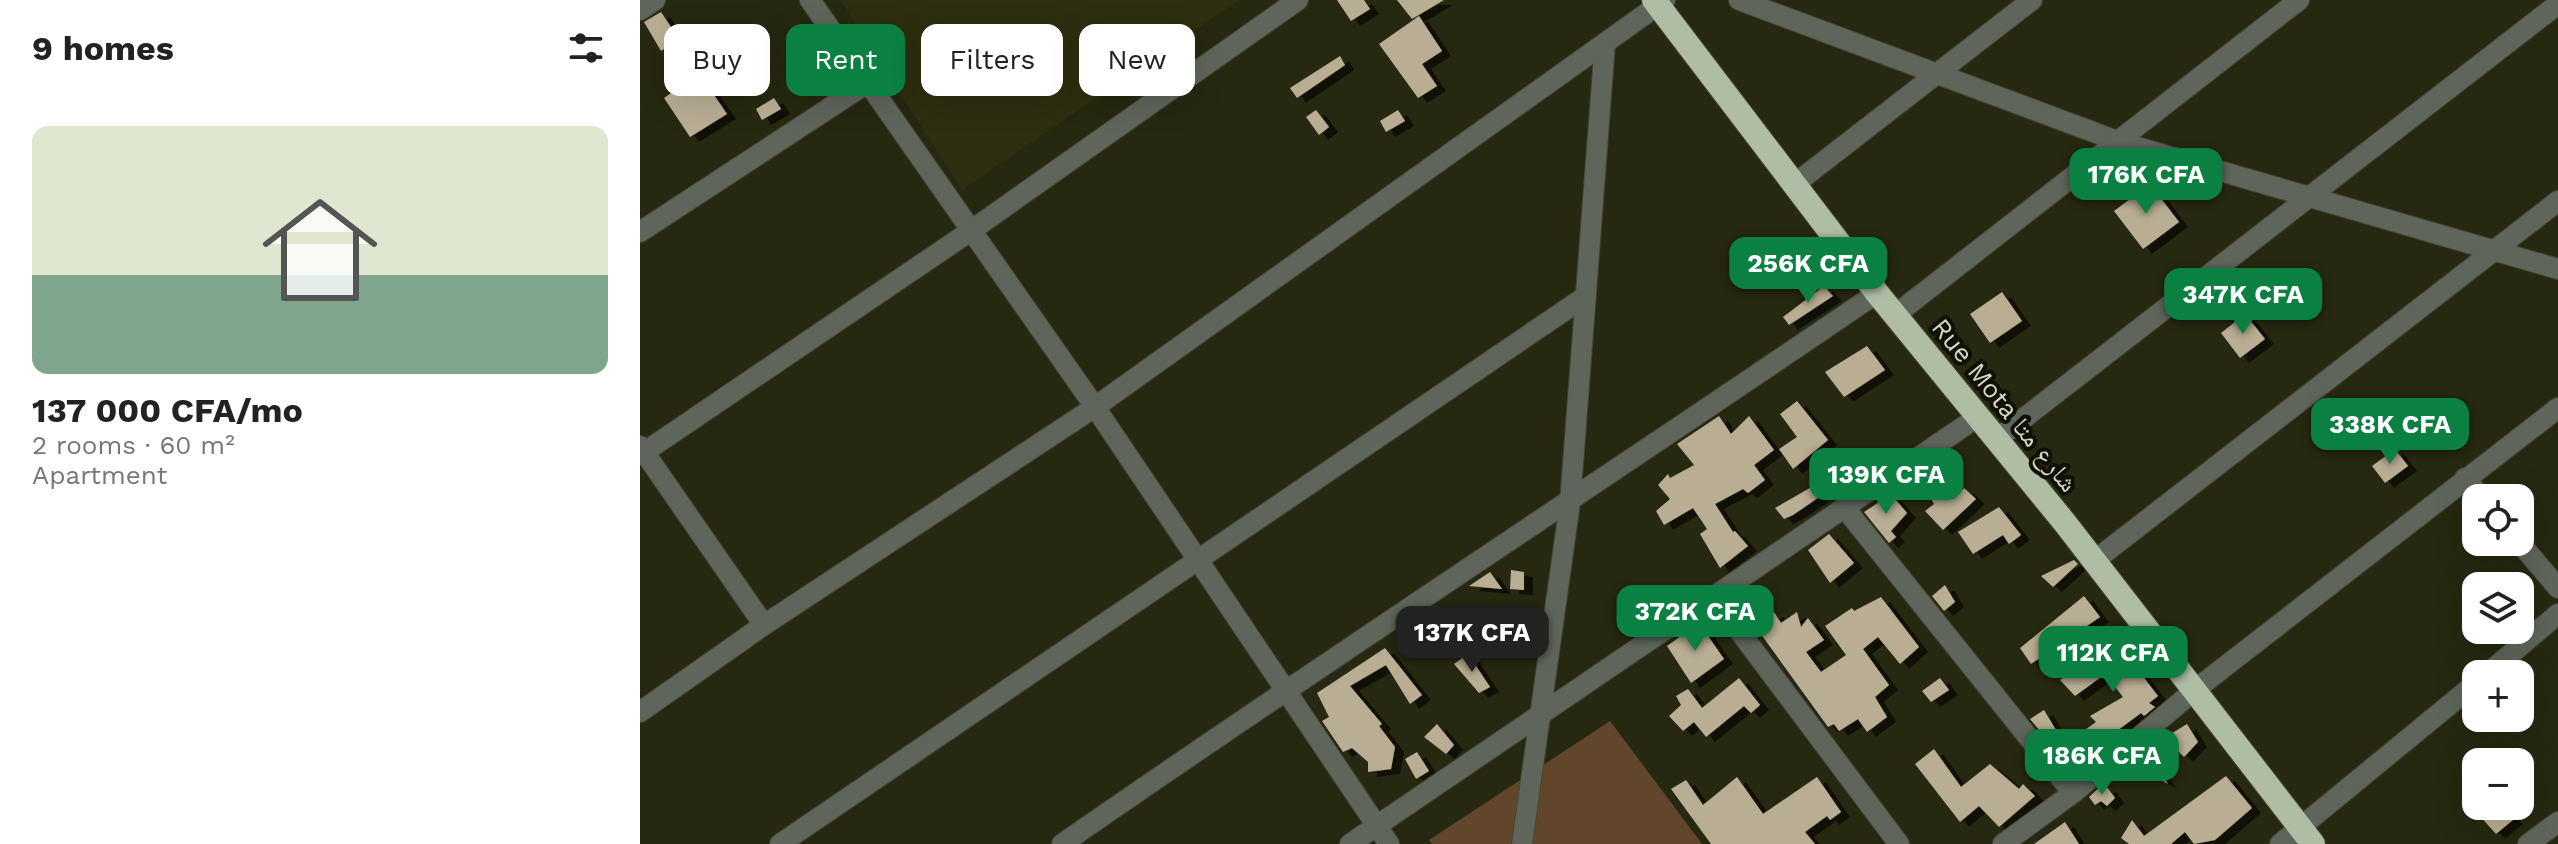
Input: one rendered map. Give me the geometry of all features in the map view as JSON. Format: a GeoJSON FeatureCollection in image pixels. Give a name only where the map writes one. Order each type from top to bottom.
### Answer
{"type":"FeatureCollection","features":[{"type":"Feature","properties":{"kind":"highway","name":"Rue Mota شارع متا"},"geometry":{"type":"LineString","coordinates":[[1659,2],[1877,293],[2196,689],[2307,836]]}},
{"type":"Feature","properties":{"kind":"street"},"geometry":{"type":"LineString","coordinates":[[640,10],[655,0]]}},
{"type":"Feature","properties":{"kind":"street"},"geometry":{"type":"LineString","coordinates":[[810,0],[826,24]]}},
{"type":"Feature","properties":{"kind":"street"},"geometry":{"type":"LineString","coordinates":[[764,625],[641,451],[969,232],[1298,0]]}},
{"type":"Feature","properties":{"kind":"street"},"geometry":{"type":"LineString","coordinates":[[1739,0],[2120,142],[2558,269]]}},
{"type":"Feature","properties":{"kind":"street"},"geometry":{"type":"LineString","coordinates":[[1796,183],[2032,0]]}},
{"type":"Feature","properties":{"kind":"street"},"geometry":{"type":"LineString","coordinates":[[1895,315],[2299,0]]}},
{"type":"Feature","properties":{"kind":"street"},"geometry":{"type":"LineString","coordinates":[[640,712],[764,625],[1095,407],[1659,2]]}},
{"type":"Feature","properties":{"kind":"street"},"geometry":{"type":"LineString","coordinates":[[1997,439],[2558,4]]}},
{"type":"Feature","properties":{"kind":"street"},"geometry":{"type":"LineString","coordinates":[[1522,844],[1537,716],[1554,630],[1570,503],[1605,43]]}},
{"type":"Feature","properties":{"kind":"street"},"geometry":{"type":"LineString","coordinates":[[640,232],[848,96]]}},
{"type":"Feature","properties":{"kind":"street"},"geometry":{"type":"LineString","coordinates":[[874,96],[1095,407],[1389,844]]}},
{"type":"Feature","properties":{"kind":"street"},"geometry":{"type":"LineString","coordinates":[[2094,561],[2558,201]]}},
{"type":"Feature","properties":{"kind":"street"},"geometry":{"type":"LineString","coordinates":[[1062,844],[1284,689],[1570,503],[1877,293]]}},
{"type":"Feature","properties":{"kind":"street"},"geometry":{"type":"LineString","coordinates":[[780,844],[1586,296]]}},
{"type":"Feature","properties":{"kind":"street"},"geometry":{"type":"LineString","coordinates":[[2003,844],[2073,793],[2196,689],[2558,408]]}},
{"type":"Feature","properties":{"kind":"street"},"geometry":{"type":"LineString","coordinates":[[1350,844],[1979,416]]}},
{"type":"Feature","properties":{"kind":"street"},"geometry":{"type":"LineString","coordinates":[[2465,478],[2470,484]]}},
{"type":"Feature","properties":{"kind":"street"},"geometry":{"type":"LineString","coordinates":[[1844,507],[2073,793]]}},
{"type":"Feature","properties":{"kind":"street"},"geometry":{"type":"LineString","coordinates":[[2531,556],[2558,588]]}},
{"type":"Feature","properties":{"kind":"street"},"geometry":{"type":"LineString","coordinates":[[1713,596],[1899,844]]}},
{"type":"Feature","properties":{"kind":"street"},"geometry":{"type":"LineString","coordinates":[[2504,660],[2558,614]]}},
{"type":"Feature","properties":{"kind":"street"},"geometry":{"type":"LineString","coordinates":[[2280,844],[2307,836],[2462,696]]}},
{"type":"Feature","properties":{"kind":"street"},"geometry":{"type":"LineString","coordinates":[[2528,844],[2558,822]]}},
{"type":"Feature","properties":{"kind":"shaded area"},"geometry":{"type":"Polygon","coordinates":[[[840,0],[1239,0],[1195,30],[1195,24],[1079,24],[1079,96],[1099,96],[962,190],[902,96],[905,96],[905,24],[855,24],[840,0]]]}},
{"type":"Feature","properties":{"kind":"shaded area"},"geometry":{"type":"Polygon","coordinates":[[[1610,721],[1702,844],[1432,844],[1429,840],[1610,721]]]}},
{"type":"Feature","properties":{"kind":"building"},"geometry":{"type":"Polygon","coordinates":[[[1337,0],[1364,0],[1370,9],[1351,21],[1337,0]]]}},
{"type":"Feature","properties":{"kind":"building"},"geometry":{"type":"Polygon","coordinates":[[[1397,0],[1444,0],[1412,19],[1397,0]]]}},
{"type":"Feature","properties":{"kind":"building"},"geometry":{"type":"Polygon","coordinates":[[[661,12],[669,24],[664,24],[664,49],[661,51],[644,22],[661,12]]]}},
{"type":"Feature","properties":{"kind":"building"},"geometry":{"type":"Polygon","coordinates":[[[1419,16],[1442,51],[1422,64],[1437,86],[1418,98],[1379,44],[1419,16]]]}},
{"type":"Feature","properties":{"kind":"building"},"geometry":{"type":"Polygon","coordinates":[[[1340,56],[1345,65],[1297,98],[1290,88],[1340,56]]]}},
{"type":"Feature","properties":{"kind":"building"},"geometry":{"type":"Polygon","coordinates":[[[715,96],[727,114],[690,137],[664,98],[715,96]]]}},
{"type":"Feature","properties":{"kind":"building"},"geometry":{"type":"Polygon","coordinates":[[[774,98],[781,109],[762,120],[756,109],[774,98]]]}},
{"type":"Feature","properties":{"kind":"building"},"geometry":{"type":"Polygon","coordinates":[[[1316,110],[1329,127],[1319,135],[1306,117],[1316,110]]]}},
{"type":"Feature","properties":{"kind":"building"},"geometry":{"type":"Polygon","coordinates":[[[1398,110],[1405,121],[1386,132],[1380,121],[1398,110]]]}},
{"type":"Feature","properties":{"kind":"building"},"geometry":{"type":"Polygon","coordinates":[[[2150,184],[2179,222],[2143,249],[2114,211],[2150,184]]]}},
{"type":"Feature","properties":{"kind":"building"},"geometry":{"type":"Polygon","coordinates":[[[1824,286],[1833,296],[1789,325],[1783,317],[1824,286]]]}},
{"type":"Feature","properties":{"kind":"building"},"geometry":{"type":"Polygon","coordinates":[[[2002,292],[2022,321],[1990,343],[1970,314],[2002,292]]]}},
{"type":"Feature","properties":{"kind":"building"},"geometry":{"type":"Polygon","coordinates":[[[2245,314],[2265,339],[2240,358],[2221,333],[2245,314]]]}},
{"type":"Feature","properties":{"kind":"building"},"geometry":{"type":"Polygon","coordinates":[[[1867,346],[1885,370],[1844,397],[1825,372],[1867,346]]]}},
{"type":"Feature","properties":{"kind":"building"},"geometry":{"type":"Polygon","coordinates":[[[1797,401],[1828,440],[1793,469],[1779,449],[1797,437],[1780,414],[1797,401]]]}},
{"type":"Feature","properties":{"kind":"building"},"geometry":{"type":"Polygon","coordinates":[[[1719,416],[1731,434],[1749,416],[1774,450],[1754,465],[1765,480],[1748,493],[1743,489],[1715,504],[1733,532],[1748,546],[1720,568],[1700,534],[1707,529],[1693,508],[1664,525],[1656,511],[1670,499],[1658,485],[1668,474],[1670,478],[1694,465],[1677,444],[1719,416]]]}},
{"type":"Feature","properties":{"kind":"building"},"geometry":{"type":"Polygon","coordinates":[[[2395,449],[2408,466],[2385,483],[2372,466],[2395,449]]]}},
{"type":"Feature","properties":{"kind":"building"},"geometry":{"type":"Polygon","coordinates":[[[1938,473],[1954,499],[1964,488],[1976,499],[1943,530],[1925,511],[1934,504],[1923,485],[1938,473]]]}},
{"type":"Feature","properties":{"kind":"building"},"geometry":{"type":"Polygon","coordinates":[[[1822,481],[1828,491],[1793,515],[1784,519],[1775,508],[1822,481]]]}},
{"type":"Feature","properties":{"kind":"building"},"geometry":{"type":"Polygon","coordinates":[[[1891,494],[1907,513],[1891,531],[1896,537],[1889,543],[1864,512],[1891,494]]]}},
{"type":"Feature","properties":{"kind":"building"},"geometry":{"type":"Polygon","coordinates":[[[1999,507],[2021,535],[2009,544],[2003,535],[1973,554],[1958,532],[1999,507]]]}},
{"type":"Feature","properties":{"kind":"building"},"geometry":{"type":"Polygon","coordinates":[[[1829,534],[1854,563],[1830,583],[1808,550],[1829,534]]]}},
{"type":"Feature","properties":{"kind":"building"},"geometry":{"type":"Polygon","coordinates":[[[2074,560],[2078,564],[2053,587],[2041,576],[2074,560]]]}},
{"type":"Feature","properties":{"kind":"building"},"geometry":{"type":"Polygon","coordinates":[[[1511,570],[1524,572],[1524,590],[1510,589],[1511,570]]]}},
{"type":"Feature","properties":{"kind":"building"},"geometry":{"type":"Polygon","coordinates":[[[1490,572],[1502,589],[1469,586],[1490,572]]]}},
{"type":"Feature","properties":{"kind":"building"},"geometry":{"type":"Polygon","coordinates":[[[1945,585],[1955,602],[1944,611],[1932,596],[1945,585]]]}},
{"type":"Feature","properties":{"kind":"building"},"geometry":{"type":"Polygon","coordinates":[[[2084,596],[2100,617],[2031,664],[2020,648],[2084,596]]]}},
{"type":"Feature","properties":{"kind":"building"},"geometry":{"type":"Polygon","coordinates":[[[1881,597],[1919,647],[1900,664],[1878,637],[1863,649],[1889,685],[1875,697],[1887,717],[1867,732],[1858,719],[1839,731],[1834,724],[1828,727],[1755,626],[1774,612],[1781,623],[1797,612],[1801,627],[1808,618],[1824,640],[1806,652],[1821,672],[1846,655],[1825,626],[1852,608],[1854,611],[1881,597]]]}},
{"type":"Feature","properties":{"kind":"building"},"geometry":{"type":"Polygon","coordinates":[[[1699,623],[1724,659],[1691,683],[1667,646],[1699,623]]]}},
{"type":"Feature","properties":{"kind":"building"},"geometry":{"type":"Polygon","coordinates":[[[2110,647],[2127,665],[2131,661],[2158,696],[2149,703],[2155,707],[2144,716],[2141,713],[2094,748],[2082,732],[2096,722],[2090,716],[2123,697],[2105,674],[2075,696],[2060,680],[2110,647]]]}},
{"type":"Feature","properties":{"kind":"building"},"geometry":{"type":"Polygon","coordinates":[[[1385,648],[1422,695],[1410,704],[1386,665],[1350,686],[1382,724],[1379,726],[1395,747],[1391,769],[1368,772],[1368,762],[1352,748],[1343,752],[1322,721],[1329,717],[1317,693],[1385,648]]]}},
{"type":"Feature","properties":{"kind":"building"},"geometry":{"type":"Polygon","coordinates":[[[1468,654],[1490,687],[1479,693],[1454,664],[1468,654]]]}},
{"type":"Feature","properties":{"kind":"building"},"geometry":{"type":"Polygon","coordinates":[[[1739,678],[1760,705],[1751,713],[1744,706],[1706,737],[1694,722],[1683,731],[1669,716],[1681,705],[1676,696],[1688,689],[1702,708],[1739,678]]]}},
{"type":"Feature","properties":{"kind":"building"},"geometry":{"type":"Polygon","coordinates":[[[1940,678],[1949,690],[1931,702],[1922,691],[1940,678]]]}},
{"type":"Feature","properties":{"kind":"building"},"geometry":{"type":"Polygon","coordinates":[[[2044,710],[2056,730],[2045,737],[2030,719],[2044,710]]]}},
{"type":"Feature","properties":{"kind":"building"},"geometry":{"type":"Polygon","coordinates":[[[1437,724],[1454,745],[1446,754],[1424,737],[1437,724]]]}},
{"type":"Feature","properties":{"kind":"building"},"geometry":{"type":"Polygon","coordinates":[[[2187,724],[2198,742],[2184,757],[2164,738],[2187,724]]]}},
{"type":"Feature","properties":{"kind":"building"},"geometry":{"type":"Polygon","coordinates":[[[1934,749],[1961,787],[1990,764],[2019,789],[2023,784],[2035,796],[1999,827],[1979,806],[1960,822],[1915,764],[1934,749]]]}},
{"type":"Feature","properties":{"kind":"building"},"geometry":{"type":"Polygon","coordinates":[[[1417,752],[1429,771],[1416,779],[1405,759],[1417,752]]]}},
{"type":"Feature","properties":{"kind":"building"},"geometry":{"type":"Polygon","coordinates":[[[2147,755],[2168,784],[2133,764],[2147,755]]]}},
{"type":"Feature","properties":{"kind":"building"},"geometry":{"type":"Polygon","coordinates":[[[2226,776],[2252,808],[2215,840],[2194,844],[2185,832],[2171,844],[2129,844],[2121,838],[2132,820],[2144,836],[2226,776]]]}},
{"type":"Feature","properties":{"kind":"building"},"geometry":{"type":"Polygon","coordinates":[[[1737,777],[1763,814],[1817,777],[1841,812],[1830,820],[1827,816],[1805,832],[1815,844],[1711,844],[1671,789],[1686,780],[1703,805],[1737,777]]]}},
{"type":"Feature","properties":{"kind":"building"},"geometry":{"type":"Polygon","coordinates":[[[2100,787],[2102,790],[2107,787],[2115,798],[2107,806],[2101,801],[2095,805],[2089,797],[2100,787]]]}},
{"type":"Feature","properties":{"kind":"building"},"geometry":{"type":"Polygon","coordinates":[[[2484,820],[2513,820],[2496,834],[2484,820]]]}},
{"type":"Feature","properties":{"kind":"building"},"geometry":{"type":"Polygon","coordinates":[[[2065,822],[2079,844],[2034,844],[2065,822]]]}}]}
